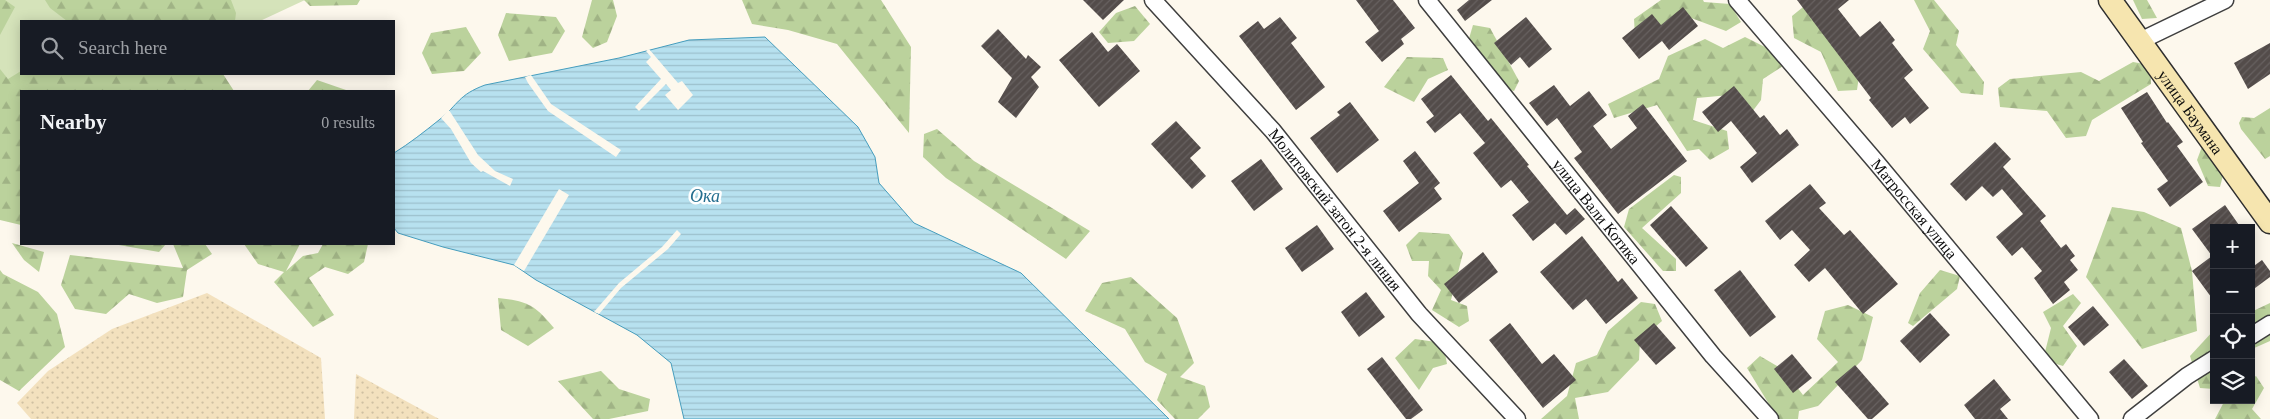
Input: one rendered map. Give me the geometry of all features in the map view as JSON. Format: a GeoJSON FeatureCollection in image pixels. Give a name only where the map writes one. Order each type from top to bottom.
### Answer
{"type":"FeatureCollection","features":[{"type":"Feature","properties":{"kind":"street","name":"Молитовский затон 2-я линия"},"geometry":{"type":"LineString","coordinates":[[1153,0],[1273,131],[1419,314],[1516,419]]}},
{"type":"Feature","properties":{"kind":"street","name":"улица Вали Котика"},"geometry":{"type":"LineString","coordinates":[[1427,0],[1713,356],[1770,419]]}},
{"type":"Feature","properties":{"kind":"street","name":"Матросская улица"},"geometry":{"type":"LineString","coordinates":[[1737,0],[1876,162],[2090,419]]}},
{"type":"Feature","properties":{"kind":"street","name":"улица Баумана"},"geometry":{"type":"LineString","coordinates":[[2110,0],[2270,222]]}},
{"type":"Feature","properties":{"kind":"street"},"geometry":{"type":"LineString","coordinates":[[2140,42],[2226,0]]}},
{"type":"Feature","properties":{"kind":"street"},"geometry":{"type":"LineString","coordinates":[[2255,333],[2270,324]]}},
{"type":"Feature","properties":{"kind":"street"},"geometry":{"type":"LineString","coordinates":[[2132,419],[2187,376],[2210,362]]}},
{"type":"Feature","properties":{"kind":"green space"},"geometry":{"type":"Polygon","coordinates":[[[0,0],[305,0],[262,20],[20,20],[21,90],[0,156],[0,0]]]}},
{"type":"Feature","properties":{"kind":"green space"},"geometry":{"type":"Polygon","coordinates":[[[0,0],[5,0],[15,7],[0,35],[0,0]]]}},
{"type":"Feature","properties":{"kind":"green space"},"geometry":{"type":"Polygon","coordinates":[[[45,0],[231,0],[236,13],[235,20],[66,20],[50,8],[45,0]]]}},
{"type":"Feature","properties":{"kind":"green space"},"geometry":{"type":"Polygon","coordinates":[[[304,0],[360,0],[357,5],[310,6],[304,0]]]}},
{"type":"Feature","properties":{"kind":"green space"},"geometry":{"type":"Polygon","coordinates":[[[592,0],[613,0],[617,16],[607,42],[593,48],[582,37],[592,0]]]}},
{"type":"Feature","properties":{"kind":"green space"},"geometry":{"type":"Polygon","coordinates":[[[742,0],[881,0],[911,47],[909,133],[837,44],[788,30],[752,24],[742,0]]]}},
{"type":"Feature","properties":{"kind":"green space"},"geometry":{"type":"Polygon","coordinates":[[[1661,0],[1703,0],[1704,2],[1730,4],[1741,22],[1726,31],[1683,15],[1653,36],[1635,36],[1634,19],[1661,0]]]}},
{"type":"Feature","properties":{"kind":"green space"},"geometry":{"type":"Polygon","coordinates":[[[1914,0],[1934,0],[1959,31],[1956,45],[1984,82],[1983,95],[1961,93],[1923,49],[1930,31],[1914,0]]]}},
{"type":"Feature","properties":{"kind":"green space"},"geometry":{"type":"Polygon","coordinates":[[[2133,0],[2147,0],[2157,18],[2142,19],[2133,0]]]}},
{"type":"Feature","properties":{"kind":"green space"},"geometry":{"type":"Polygon","coordinates":[[[1808,3],[1860,69],[1857,90],[1838,91],[1821,52],[1794,38],[1792,16],[1808,3]]]}},
{"type":"Feature","properties":{"kind":"green space"},"geometry":{"type":"Polygon","coordinates":[[[1135,6],[1150,24],[1134,41],[1108,43],[1099,32],[1116,13],[1135,6]]]}},
{"type":"Feature","properties":{"kind":"green space"},"geometry":{"type":"Polygon","coordinates":[[[506,13],[556,17],[565,31],[552,53],[509,61],[498,35],[506,13]]]}},
{"type":"Feature","properties":{"kind":"green space"},"geometry":{"type":"Polygon","coordinates":[[[1473,25],[1490,28],[1519,81],[1514,91],[1499,87],[1468,42],[1473,25]]]}},
{"type":"Feature","properties":{"kind":"green space"},"geometry":{"type":"Polygon","coordinates":[[[466,27],[481,53],[464,71],[432,74],[422,53],[431,33],[466,27]]]}},
{"type":"Feature","properties":{"kind":"green space"},"geometry":{"type":"Polygon","coordinates":[[[1745,37],[1777,53],[1786,64],[1763,79],[1761,100],[1749,116],[1730,95],[1697,98],[1693,120],[1727,131],[1729,149],[1710,160],[1699,149],[1687,151],[1657,105],[1614,118],[1608,104],[1659,79],[1668,56],[1705,39],[1723,48],[1745,37]]]}},
{"type":"Feature","properties":{"kind":"green space"},"geometry":{"type":"Polygon","coordinates":[[[1407,57],[1443,58],[1448,70],[1428,79],[1414,102],[1384,87],[1407,57]]]}},
{"type":"Feature","properties":{"kind":"green space"},"geometry":{"type":"Polygon","coordinates":[[[2133,62],[2150,65],[2151,84],[2092,120],[2086,136],[2066,138],[2047,111],[2000,107],[1998,88],[2010,79],[2081,72],[2099,81],[2133,62]]]}},
{"type":"Feature","properties":{"kind":"green space"},"geometry":{"type":"Polygon","coordinates":[[[0,69],[8,79],[20,72],[20,75],[224,75],[233,90],[20,90],[20,225],[0,220],[0,69]]]}},
{"type":"Feature","properties":{"kind":"green space"},"geometry":{"type":"Polygon","coordinates":[[[317,80],[346,90],[309,90],[317,80]]]}},
{"type":"Feature","properties":{"kind":"green space"},"geometry":{"type":"Polygon","coordinates":[[[2270,108],[2270,156],[2265,159],[2241,129],[2239,123],[2242,117],[2254,118],[2270,108]]]}},
{"type":"Feature","properties":{"kind":"green space"},"geometry":{"type":"Polygon","coordinates":[[[937,129],[974,161],[1090,231],[1066,259],[946,178],[923,157],[924,134],[937,129]]]}},
{"type":"Feature","properties":{"kind":"green space"},"geometry":{"type":"Polygon","coordinates":[[[2203,144],[2228,156],[2220,187],[2208,186],[2197,160],[2203,144]]]}},
{"type":"Feature","properties":{"kind":"green space"},"geometry":{"type":"Polygon","coordinates":[[[1674,175],[1681,177],[1681,193],[1642,228],[1676,259],[1676,271],[1663,271],[1624,227],[1629,209],[1674,175]]]}},
{"type":"Feature","properties":{"kind":"green space"},"geometry":{"type":"Polygon","coordinates":[[[2112,207],[2144,212],[2181,228],[2192,271],[2197,331],[2142,349],[2086,277],[2112,207]]]}},
{"type":"Feature","properties":{"kind":"green space"},"geometry":{"type":"Polygon","coordinates":[[[1419,232],[1449,234],[1463,253],[1451,300],[1467,306],[1469,321],[1459,327],[1432,310],[1441,290],[1428,276],[1429,261],[1412,261],[1406,245],[1419,232]]]}},
{"type":"Feature","properties":{"kind":"green space"},"geometry":{"type":"Polygon","coordinates":[[[12,243],[44,252],[39,272],[24,260],[12,243]]]}},
{"type":"Feature","properties":{"kind":"green space"},"geometry":{"type":"Polygon","coordinates":[[[119,245],[165,245],[159,252],[119,245]]]}},
{"type":"Feature","properties":{"kind":"green space"},"geometry":{"type":"Polygon","coordinates":[[[173,245],[206,245],[212,254],[187,270],[183,297],[157,303],[129,294],[106,314],[75,309],[61,285],[70,255],[183,268],[173,245]]]}},
{"type":"Feature","properties":{"kind":"green space"},"geometry":{"type":"Polygon","coordinates":[[[245,245],[299,245],[286,271],[303,256],[318,253],[322,245],[368,245],[364,262],[348,274],[325,267],[309,278],[334,315],[313,327],[274,282],[284,272],[258,264],[245,245]]]}},
{"type":"Feature","properties":{"kind":"green space"},"geometry":{"type":"Polygon","coordinates":[[[0,270],[3,274],[38,292],[57,314],[65,347],[19,391],[0,380],[0,270]]]}},
{"type":"Feature","properties":{"kind":"green space"},"geometry":{"type":"Polygon","coordinates":[[[1940,270],[1960,276],[1957,289],[1913,326],[1908,323],[1920,293],[1940,270]]]}},
{"type":"Feature","properties":{"kind":"green space"},"geometry":{"type":"Polygon","coordinates":[[[1131,277],[1177,318],[1194,363],[1180,377],[1205,386],[1210,407],[1198,419],[1175,419],[1157,400],[1167,374],[1145,362],[1125,329],[1085,311],[1102,283],[1131,277]]]}},
{"type":"Feature","properties":{"kind":"green space"},"geometry":{"type":"Polygon","coordinates":[[[2073,294],[2081,303],[2063,326],[2077,346],[2063,366],[2043,360],[2051,328],[2043,312],[2073,294]]]}},
{"type":"Feature","properties":{"kind":"green space"},"geometry":{"type":"Polygon","coordinates":[[[498,298],[524,303],[536,309],[554,328],[528,346],[501,330],[498,298]]]}},
{"type":"Feature","properties":{"kind":"green space"},"geometry":{"type":"Polygon","coordinates":[[[1641,302],[1655,304],[1662,321],[1640,340],[1639,360],[1608,392],[1575,398],[1579,419],[1541,419],[1567,396],[1576,363],[1597,355],[1608,331],[1641,302]]]}},
{"type":"Feature","properties":{"kind":"green space"},"geometry":{"type":"Polygon","coordinates":[[[2270,303],[2270,341],[2255,348],[2255,314],[2255,310],[2270,303]]]}},
{"type":"Feature","properties":{"kind":"green space"},"geometry":{"type":"Polygon","coordinates":[[[1848,305],[1873,317],[1862,360],[1818,406],[1799,411],[1798,419],[1778,419],[1747,368],[1760,356],[1784,370],[1803,395],[1838,362],[1817,339],[1825,311],[1848,305]]]}},
{"type":"Feature","properties":{"kind":"green space"},"geometry":{"type":"Polygon","coordinates":[[[2210,334],[2210,389],[2200,388],[2190,356],[2210,334]]]}},
{"type":"Feature","properties":{"kind":"green space"},"geometry":{"type":"Polygon","coordinates":[[[1415,339],[1443,343],[1447,364],[1433,368],[1419,390],[1395,358],[1415,339]]]}},
{"type":"Feature","properties":{"kind":"green space"},"geometry":{"type":"Polygon","coordinates":[[[601,371],[619,389],[650,399],[648,411],[609,419],[593,419],[558,381],[601,371]]]}},
{"type":"Feature","properties":{"kind":"green space"},"geometry":{"type":"Polygon","coordinates":[[[2255,377],[2264,388],[2255,404],[2255,377]]]}},
{"type":"Feature","properties":{"kind":"green space"},"geometry":{"type":"Polygon","coordinates":[[[2223,404],[2255,404],[2252,409],[2261,419],[2215,419],[2223,404]]]}},
{"type":"Feature","properties":{"kind":"sand"},"geometry":{"type":"Polygon","coordinates":[[[207,293],[321,358],[325,419],[31,419],[17,403],[48,371],[112,329],[207,293]]]}},
{"type":"Feature","properties":{"kind":"sand"},"geometry":{"type":"Polygon","coordinates":[[[356,374],[439,419],[354,419],[356,374]]]}},
{"type":"Feature","properties":{"kind":"water","name":"Ока"},"geometry":{"type":"Polygon","coordinates":[[[765,37],[858,127],[875,157],[879,183],[914,223],[1021,273],[1169,419],[684,419],[671,363],[637,335],[536,280],[514,265],[443,247],[398,233],[395,229],[395,152],[428,129],[469,92],[485,85],[619,58],[689,40],[765,37]]]}},
{"type":"Feature","properties":{"kind":"pier"},"geometry":{"type":"Polygon","coordinates":[[[649,49],[678,83],[682,81],[693,95],[678,110],[665,95],[671,90],[666,84],[639,111],[635,107],[661,79],[646,62],[651,57],[646,51],[649,49]]]}},
{"type":"Feature","properties":{"kind":"pier"},"geometry":{"type":"Polygon","coordinates":[[[531,75],[551,104],[621,150],[616,157],[548,111],[525,77],[531,75]]]}},
{"type":"Feature","properties":{"kind":"pier"},"geometry":{"type":"Polygon","coordinates":[[[449,110],[478,155],[495,171],[513,179],[510,186],[483,171],[481,172],[471,163],[451,129],[441,118],[449,110]]]}},
{"type":"Feature","properties":{"kind":"pier"},"geometry":{"type":"Polygon","coordinates":[[[559,189],[569,195],[524,271],[514,265],[559,189]]]}},
{"type":"Feature","properties":{"kind":"pier"},"geometry":{"type":"Polygon","coordinates":[[[677,230],[681,234],[668,249],[621,288],[599,314],[594,312],[619,283],[662,247],[677,230]]]}},
{"type":"Feature","properties":{"kind":"building"},"geometry":{"type":"Polygon","coordinates":[[[1083,0],[1124,0],[1103,20],[1083,0]]]}},
{"type":"Feature","properties":{"kind":"building"},"geometry":{"type":"Polygon","coordinates":[[[1356,0],[1393,0],[1415,28],[1401,39],[1404,44],[1382,62],[1365,42],[1379,31],[1356,0]]]}},
{"type":"Feature","properties":{"kind":"building"},"geometry":{"type":"Polygon","coordinates":[[[1469,0],[1492,0],[1465,21],[1457,10],[1469,0]]]}},
{"type":"Feature","properties":{"kind":"building"},"geometry":{"type":"Polygon","coordinates":[[[1797,0],[1849,0],[1838,9],[1860,37],[1880,21],[1895,40],[1892,43],[1913,70],[1904,78],[1929,108],[1910,124],[1905,117],[1892,128],[1869,100],[1871,98],[1797,0]]]}},
{"type":"Feature","properties":{"kind":"building"},"geometry":{"type":"Polygon","coordinates":[[[1683,7],[1698,26],[1669,50],[1662,41],[1639,59],[1622,38],[1652,14],[1661,25],[1683,7]]]}},
{"type":"Feature","properties":{"kind":"building"},"geometry":{"type":"Polygon","coordinates":[[[1280,17],[1297,38],[1291,43],[1325,87],[1296,110],[1239,36],[1258,21],[1264,29],[1280,17]]]}},
{"type":"Feature","properties":{"kind":"building"},"geometry":{"type":"Polygon","coordinates":[[[1526,17],[1552,49],[1529,68],[1520,57],[1511,65],[1494,43],[1526,17]]]}},
{"type":"Feature","properties":{"kind":"building"},"geometry":{"type":"Polygon","coordinates":[[[998,29],[1026,59],[1028,55],[1041,67],[1031,77],[1039,87],[1016,118],[998,102],[1012,78],[981,46],[998,29]]]}},
{"type":"Feature","properties":{"kind":"building"},"geometry":{"type":"Polygon","coordinates":[[[1092,32],[1108,52],[1117,44],[1140,71],[1099,107],[1059,60],[1092,32]]]}},
{"type":"Feature","properties":{"kind":"building"},"geometry":{"type":"Polygon","coordinates":[[[2270,43],[2270,74],[2248,89],[2234,63],[2270,43]]]}},
{"type":"Feature","properties":{"kind":"building"},"geometry":{"type":"Polygon","coordinates":[[[1451,75],[1488,121],[1491,118],[1567,215],[1575,208],[1585,219],[1566,235],[1555,223],[1533,241],[1512,215],[1529,202],[1511,180],[1501,188],[1473,153],[1485,143],[1460,113],[1435,133],[1426,122],[1434,116],[1421,99],[1451,75]]]}},
{"type":"Feature","properties":{"kind":"building"},"geometry":{"type":"Polygon","coordinates":[[[1554,85],[1570,106],[1589,91],[1607,115],[1593,126],[1611,149],[1637,128],[1628,116],[1643,104],[1687,161],[1618,214],[1574,158],[1582,152],[1557,118],[1547,126],[1529,103],[1554,85]]]}},
{"type":"Feature","properties":{"kind":"building"},"geometry":{"type":"Polygon","coordinates":[[[1734,86],[1760,118],[1764,115],[1780,135],[1787,129],[1799,145],[1752,183],[1740,167],[1757,153],[1731,121],[1718,132],[1702,112],[1734,86]]]}},
{"type":"Feature","properties":{"kind":"building"},"geometry":{"type":"Polygon","coordinates":[[[2147,92],[2167,123],[2183,142],[2177,146],[2203,182],[2170,207],[2157,189],[2168,181],[2141,143],[2143,142],[2121,108],[2147,92]]]}},
{"type":"Feature","properties":{"kind":"building"},"geometry":{"type":"Polygon","coordinates":[[[1350,102],[1379,140],[1337,173],[1310,138],[1340,115],[1337,112],[1350,102]]]}},
{"type":"Feature","properties":{"kind":"building"},"geometry":{"type":"Polygon","coordinates":[[[1176,121],[1201,148],[1190,158],[1206,176],[1192,189],[1151,144],[1176,121]]]}},
{"type":"Feature","properties":{"kind":"building"},"geometry":{"type":"Polygon","coordinates":[[[1995,142],[2011,159],[2003,167],[2046,216],[2040,221],[2061,248],[2066,244],[2075,256],[2070,260],[2078,270],[2064,282],[2070,290],[2053,304],[2034,278],[2042,271],[2022,247],[2012,256],[1996,237],[2023,214],[2002,189],[1993,197],[1982,186],[1966,201],[1950,184],[1995,142]]]}},
{"type":"Feature","properties":{"kind":"building"},"geometry":{"type":"Polygon","coordinates":[[[1415,151],[1440,183],[1434,188],[1442,199],[1399,232],[1383,211],[1419,183],[1403,161],[1415,151]]]}},
{"type":"Feature","properties":{"kind":"building"},"geometry":{"type":"Polygon","coordinates":[[[1261,159],[1283,189],[1254,211],[1231,181],[1261,159]]]}},
{"type":"Feature","properties":{"kind":"building"},"geometry":{"type":"Polygon","coordinates":[[[1810,184],[1826,203],[1819,208],[1844,235],[1850,230],[1898,284],[1863,314],[1825,268],[1809,282],[1794,265],[1810,250],[1792,230],[1780,240],[1765,221],[1810,184]]]}},
{"type":"Feature","properties":{"kind":"building"},"geometry":{"type":"Polygon","coordinates":[[[2225,205],[2238,224],[2210,224],[2210,253],[2192,229],[2225,205]]]}},
{"type":"Feature","properties":{"kind":"building"},"geometry":{"type":"Polygon","coordinates":[[[1671,206],[1708,248],[1686,267],[1650,225],[1671,206]]]}},
{"type":"Feature","properties":{"kind":"building"},"geometry":{"type":"Polygon","coordinates":[[[1317,225],[1334,249],[1302,272],[1285,248],[1317,225]]]}},
{"type":"Feature","properties":{"kind":"building"},"geometry":{"type":"Polygon","coordinates":[[[1582,236],[1618,282],[1622,278],[1638,298],[1606,324],[1586,299],[1573,310],[1540,272],[1582,236]]]}},
{"type":"Feature","properties":{"kind":"building"},"geometry":{"type":"Polygon","coordinates":[[[1483,252],[1498,272],[1459,303],[1444,284],[1483,252]]]}},
{"type":"Feature","properties":{"kind":"building"},"geometry":{"type":"Polygon","coordinates":[[[2210,258],[2210,296],[2192,271],[2210,258]]]}},
{"type":"Feature","properties":{"kind":"building"},"geometry":{"type":"Polygon","coordinates":[[[2262,260],[2270,271],[2270,277],[2255,288],[2255,269],[2255,265],[2262,260]]]}},
{"type":"Feature","properties":{"kind":"building"},"geometry":{"type":"Polygon","coordinates":[[[1740,270],[1776,317],[1750,337],[1714,290],[1740,270]]]}},
{"type":"Feature","properties":{"kind":"building"},"geometry":{"type":"Polygon","coordinates":[[[1366,292],[1385,317],[1359,337],[1341,312],[1366,292]]]}},
{"type":"Feature","properties":{"kind":"building"},"geometry":{"type":"Polygon","coordinates":[[[2093,306],[2109,325],[2084,346],[2068,327],[2093,306]]]}},
{"type":"Feature","properties":{"kind":"building"},"geometry":{"type":"Polygon","coordinates":[[[1930,313],[1950,335],[1920,363],[1900,341],[1930,313]]]}},
{"type":"Feature","properties":{"kind":"building"},"geometry":{"type":"Polygon","coordinates":[[[1510,323],[1542,364],[1554,354],[1576,380],[1543,408],[1489,340],[1510,323]]]}},
{"type":"Feature","properties":{"kind":"building"},"geometry":{"type":"Polygon","coordinates":[[[1654,323],[1676,348],[1656,365],[1634,340],[1654,323]]]}},
{"type":"Feature","properties":{"kind":"building"},"geometry":{"type":"Polygon","coordinates":[[[1792,354],[1812,378],[1793,393],[1774,369],[1792,354]]]}},
{"type":"Feature","properties":{"kind":"building"},"geometry":{"type":"Polygon","coordinates":[[[1382,357],[1423,410],[1411,419],[1406,419],[1367,369],[1382,357]]]}},
{"type":"Feature","properties":{"kind":"building"},"geometry":{"type":"Polygon","coordinates":[[[2124,359],[2148,386],[2132,399],[2109,372],[2124,359]]]}},
{"type":"Feature","properties":{"kind":"building"},"geometry":{"type":"Polygon","coordinates":[[[1855,365],[1889,404],[1872,419],[1868,419],[1835,382],[1855,365]]]}},
{"type":"Feature","properties":{"kind":"building"},"geometry":{"type":"Polygon","coordinates":[[[1994,379],[2011,400],[2000,409],[2008,419],[1975,419],[1964,405],[1994,379]]]}}]}
